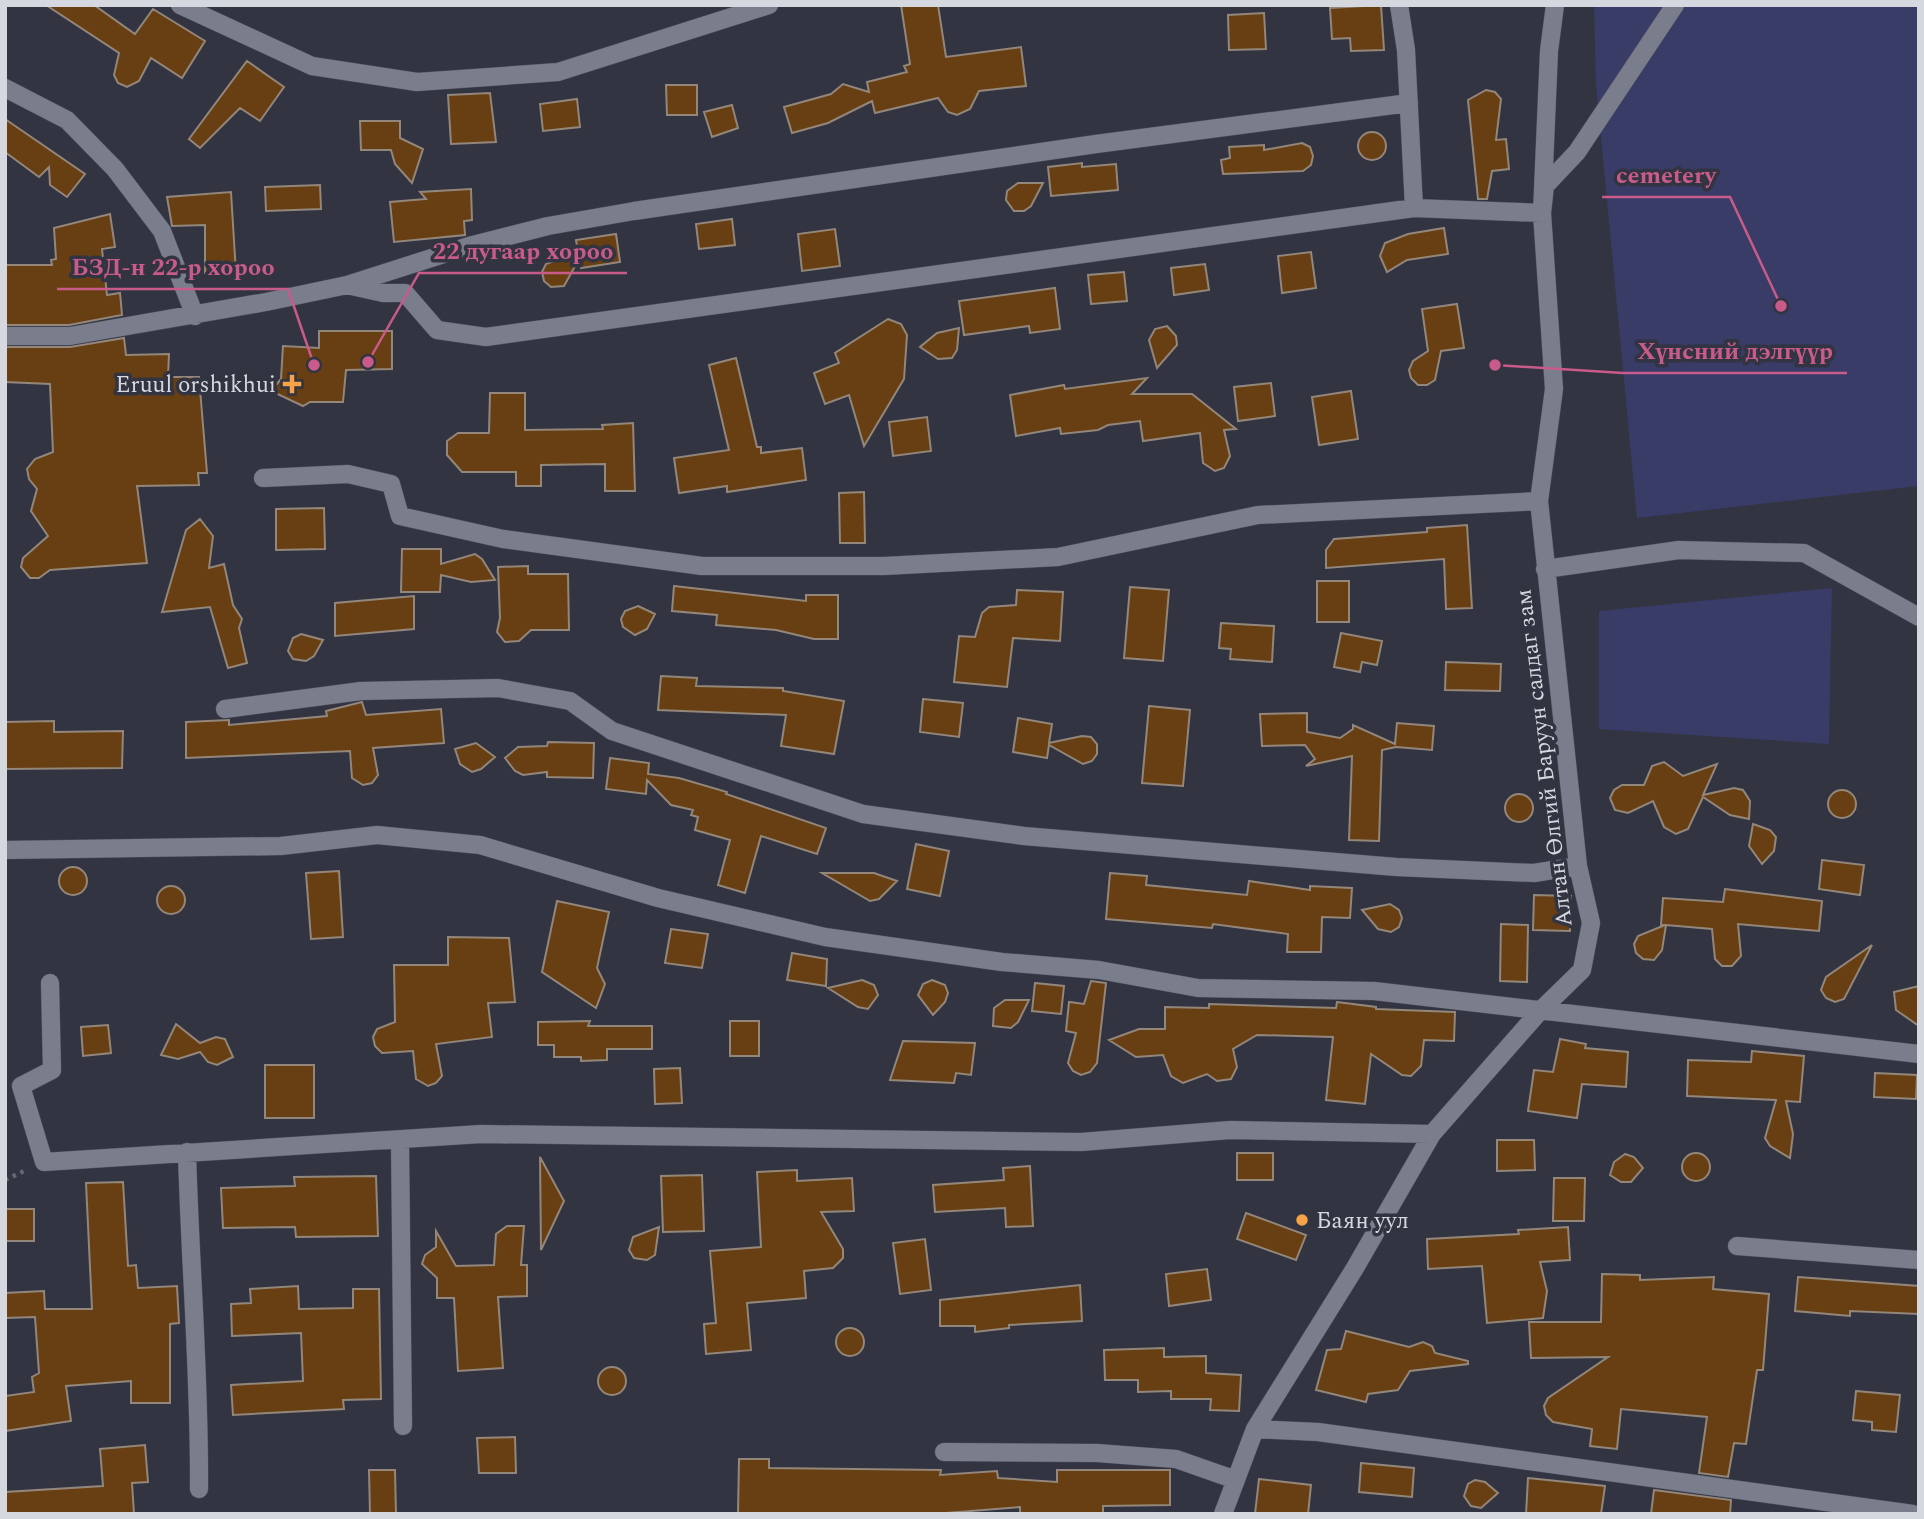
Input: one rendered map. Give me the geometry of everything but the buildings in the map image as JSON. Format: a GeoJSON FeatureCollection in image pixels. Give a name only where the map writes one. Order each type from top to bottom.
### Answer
{"type":"FeatureCollection","features":[{"type":"Feature","properties":{"kind":"street"},"geometry":{"type":"LineString","coordinates":[[180,5],[312,65],[417,82],[558,72],[769,5]]}},
{"type":"Feature","properties":{"kind":"street"},"geometry":{"type":"LineString","coordinates":[[1399,5],[1409,103],[1414,208]]}},
{"type":"Feature","properties":{"kind":"street"},"geometry":{"type":"LineString","coordinates":[[1545,569],[1539,501],[1554,389],[1542,213],[1549,51],[1555,5]]}},
{"type":"Feature","properties":{"kind":"street"},"geometry":{"type":"LineString","coordinates":[[1542,213],[1545,186],[1577,152],[1675,5]]}},
{"type":"Feature","properties":{"kind":"street"},"geometry":{"type":"LineString","coordinates":[[5,89],[67,120],[115,169],[162,231],[195,316]]}},
{"type":"Feature","properties":{"kind":"street"},"geometry":{"type":"LineString","coordinates":[[5,336],[69,336],[195,316],[346,285],[469,246],[548,226],[803,186],[1409,103]]}},
{"type":"Feature","properties":{"kind":"street"},"geometry":{"type":"LineString","coordinates":[[346,285],[383,293],[405,293],[437,330],[486,337],[1414,208],[1542,213]]}},
{"type":"Feature","properties":{"kind":"street"},"geometry":{"type":"LineString","coordinates":[[262,478],[348,474],[391,484],[400,516],[503,539],[702,566],[884,566],[1058,557],[1258,515],[1539,501]]}},
{"type":"Feature","properties":{"kind":"street","name":"Алтан Өлгий Баруун салдаг зам"},"geometry":{"type":"LineString","coordinates":[[1223,1514],[1255,1429],[1356,1268],[1432,1134],[1540,1011],[1582,970],[1591,923],[1578,866],[1545,569],[1679,550],[1804,553],[1919,617]]}},
{"type":"Feature","properties":{"kind":"street"},"geometry":{"type":"LineString","coordinates":[[225,709],[361,691],[498,688],[570,701],[612,732],[863,814],[1024,836],[1396,867],[1534,873],[1578,866]]}},
{"type":"Feature","properties":{"kind":"street"},"geometry":{"type":"LineString","coordinates":[[5,850],[281,846],[377,835],[480,845],[657,898],[825,937],[1002,962],[1099,970],[1198,988],[1374,991],[1919,1054]]}},
{"type":"Feature","properties":{"kind":"street"},"geometry":{"type":"LineString","coordinates":[[51,983],[51,1070],[21,1086],[44,1162],[481,1134],[1080,1142],[1230,1130],[1432,1134]]}},
{"type":"Feature","properties":{"kind":"street"},"geometry":{"type":"LineString","coordinates":[[400,1140],[403,1426]]}},
{"type":"Feature","properties":{"kind":"street"},"geometry":{"type":"LineString","coordinates":[[187,1152],[191,1278],[200,1388],[199,1489]]}},
{"type":"Feature","properties":{"kind":"street"},"geometry":{"type":"LineString","coordinates":[[1737,1246],[1919,1260]]}},
{"type":"Feature","properties":{"kind":"street"},"geometry":{"type":"LineString","coordinates":[[1255,1429],[1318,1432],[1913,1514]]}},
{"type":"Feature","properties":{"kind":"street"},"geometry":{"type":"LineString","coordinates":[[944,1452],[1097,1453],[1176,1459],[1236,1480]]}},
{"type":"Feature","properties":{"kind":"shaded area"},"geometry":{"type":"Polygon","coordinates":[[[1594,5],[1919,5],[1919,486],[1637,518],[1596,84],[1594,5]]]}},
{"type":"Feature","properties":{"kind":"shaded area"},"geometry":{"type":"Polygon","coordinates":[[[1832,588],[1829,744],[1599,729],[1599,611],[1832,588]]]}},
{"type":"Feature","properties":{"kind":"place","name":"cemetery"},"geometry":{"type":"Point","coordinates":[1781,306]}},
{"type":"Feature","properties":{"kind":"place","name":"22 дугаар хороо"},"geometry":{"type":"Point","coordinates":[368,362]}},
{"type":"Feature","properties":{"kind":"place","name":"БЗД-н 22-р хороо"},"geometry":{"type":"Point","coordinates":[314,365]}},
{"type":"Feature","properties":{"kind":"place","name":"Хүнсний дэлгүүр"},"geometry":{"type":"Point","coordinates":[1495,365]}},
{"type":"Feature","properties":{"kind":"place","name":"Eruul orshikhui"},"geometry":{"type":"Point","coordinates":[292,384]}},
{"type":"Feature","properties":{"kind":"place","name":"Баян уул"},"geometry":{"type":"Point","coordinates":[1302,1220]}}]}
